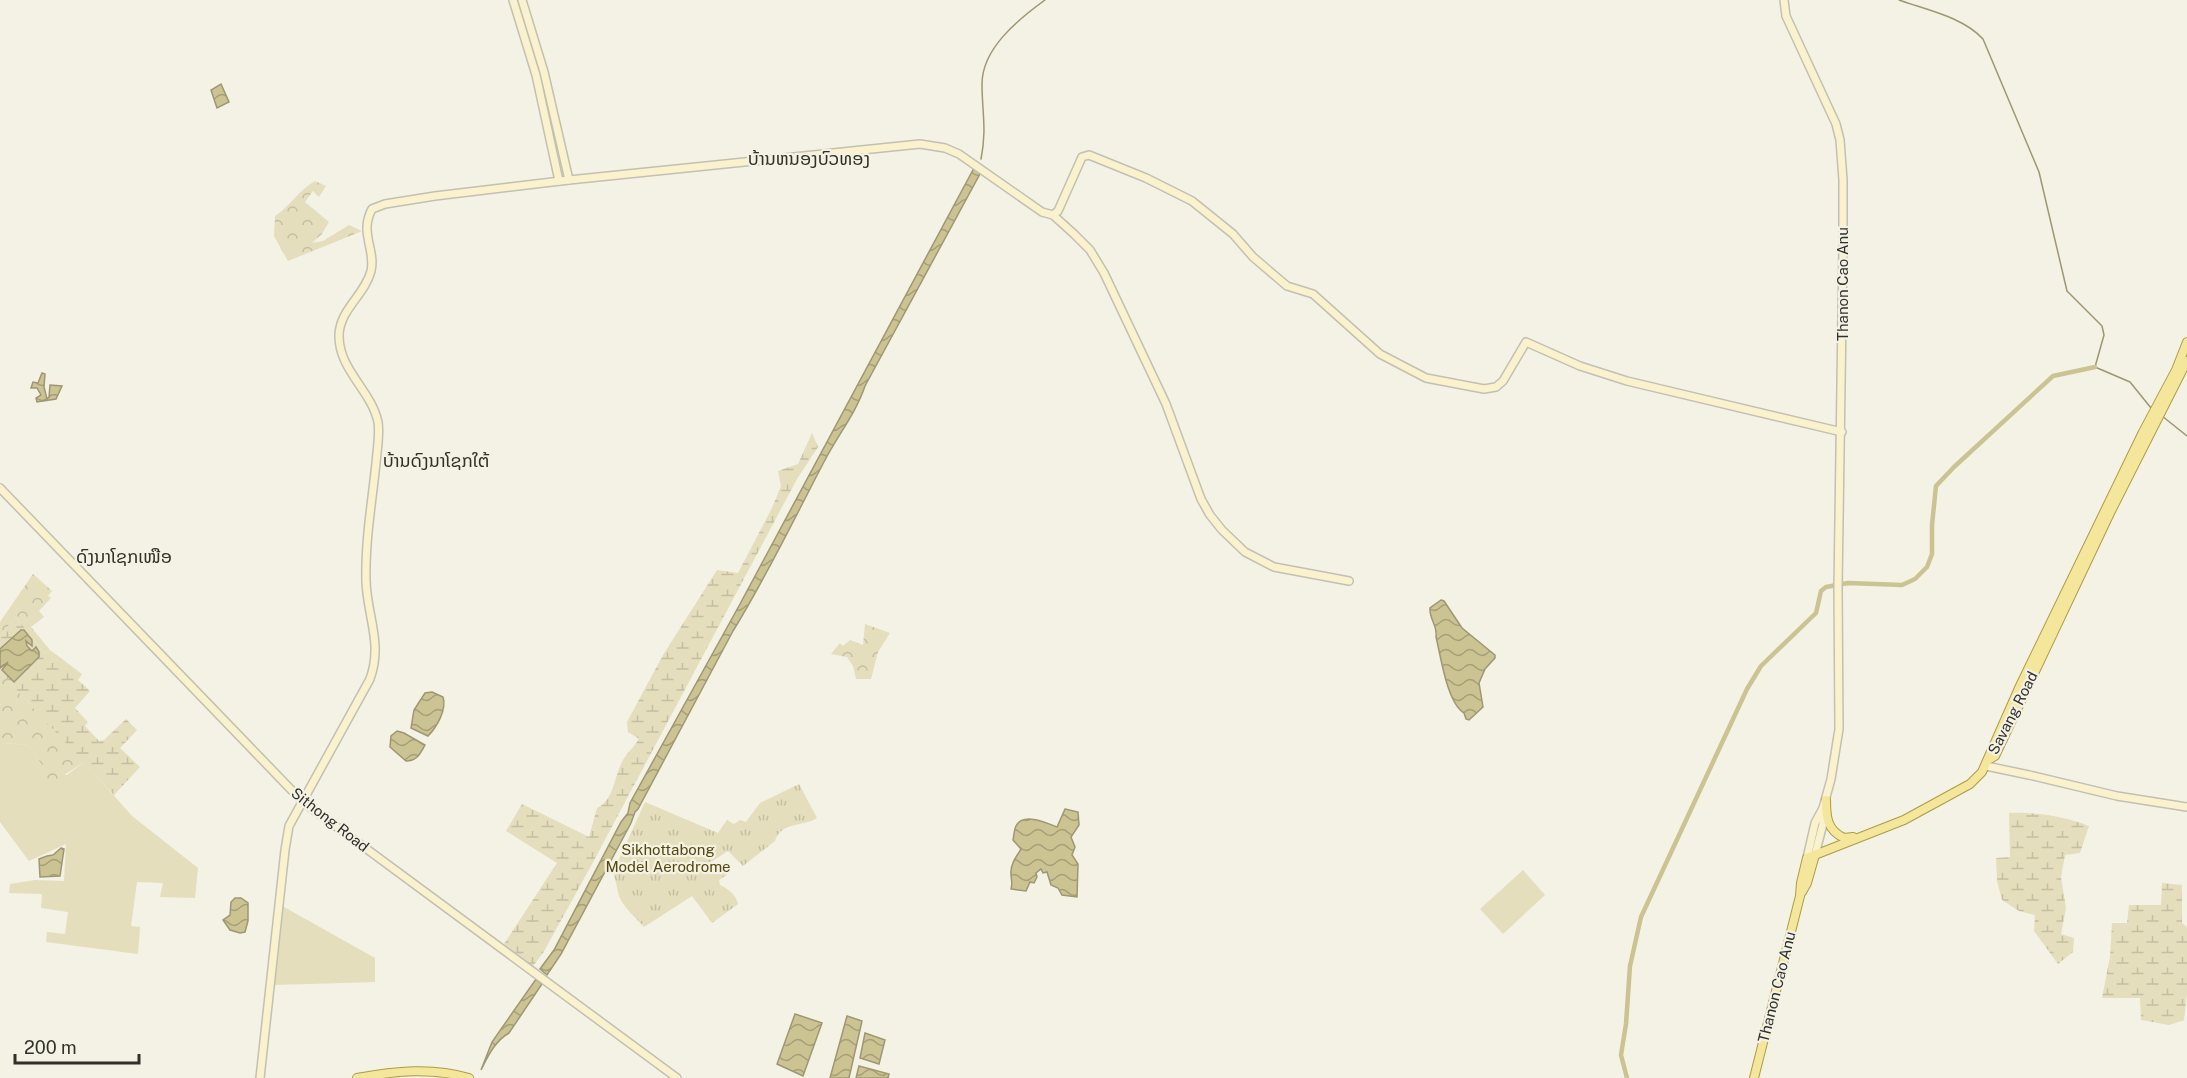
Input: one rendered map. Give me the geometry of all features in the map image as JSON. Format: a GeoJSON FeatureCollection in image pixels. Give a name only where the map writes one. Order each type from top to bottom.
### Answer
{"type":"FeatureCollection","features":[{"type":"Feature","properties":{"kind":"main road"},"geometry":{"type":"LineString","coordinates":[[2167,393],[2187,342]]}},
{"type":"Feature","properties":{"kind":"main road"},"geometry":{"type":"LineString","coordinates":[[2167,393],[2187,361]]}},
{"type":"Feature","properties":{"kind":"main road","name":"Savang Road"},"geometry":{"type":"LineString","coordinates":[[1811,856],[1904,820],[1957,792],[1977,779],[1987,763],[1995,756],[2080,569],[2167,393]]}},
{"type":"Feature","properties":{"kind":"main road"},"geometry":{"type":"LineString","coordinates":[[1824,804],[1826,819],[1835,833],[1844,838],[1869,834]]}},
{"type":"Feature","properties":{"kind":"main road","name":"Thanon Cao Anu"},"geometry":{"type":"LineString","coordinates":[[1754,1078],[1800,896],[1807,884],[1811,856]]}},
{"type":"Feature","properties":{"kind":"main road"},"geometry":{"type":"LineString","coordinates":[[357,1078],[409,1070],[445,1072],[469,1078]]}},
{"type":"Feature","properties":{"kind":"street"},"geometry":{"type":"LineString","coordinates":[[513,0],[536,75],[559,181]]}},
{"type":"Feature","properties":{"kind":"street"},"geometry":{"type":"LineString","coordinates":[[522,0],[544,72],[569,180]]}},
{"type":"Feature","properties":{"kind":"street","name":"Thanon Cao Anu"},"geometry":{"type":"LineString","coordinates":[[1785,0],[1786,16],[1830,107],[1840,140],[1843,180],[1839,729],[1822,824],[1811,856]]}},
{"type":"Feature","properties":{"kind":"street"},"geometry":{"type":"LineString","coordinates":[[260,1078],[287,835],[293,816],[303,802],[370,679],[376,657],[376,641],[366,581],[369,522],[379,426],[370,402],[344,360],[339,340],[341,326],[348,309],[371,270],[366,233],[368,216],[372,209],[385,204],[559,181],[920,144],[959,153],[1042,212],[1053,215],[1090,250],[1104,273],[1166,404],[1201,499],[1217,524],[1245,552],[1274,567],[1349,581]]}},
{"type":"Feature","properties":{"kind":"street"},"geometry":{"type":"LineString","coordinates":[[1053,215],[1058,211],[1082,157],[1089,155],[1146,178],[1192,201],[1233,234],[1253,257],[1287,286],[1313,294],[1380,354],[1426,378],[1484,388],[1496,387],[1503,381],[1527,342],[1580,366],[1627,381],[1842,432]]}},
{"type":"Feature","properties":{"kind":"street","name":"Sithong Road"},"geometry":{"type":"LineString","coordinates":[[0,488],[303,802],[677,1078]]}},
{"type":"Feature","properties":{"kind":"street"},"geometry":{"type":"LineString","coordinates":[[1987,763],[2117,796],[2187,807]]}},
{"type":"Feature","properties":{"kind":"green space"},"geometry":{"type":"Polygon","coordinates":[[[315,181],[326,186],[319,197],[313,191],[305,202],[329,222],[322,234],[312,243],[323,241],[349,225],[362,231],[288,261],[274,236],[275,216],[315,181]]]}},
{"type":"Feature","properties":{"kind":"green space"},"geometry":{"type":"Polygon","coordinates":[[[812,433],[818,447],[797,479],[591,866],[543,953],[533,966],[504,944],[557,863],[506,831],[522,804],[589,837],[597,808],[607,800],[622,762],[639,739],[628,732],[627,722],[663,655],[717,570],[738,573],[781,486],[778,471],[798,464],[812,433]]]}},
{"type":"Feature","properties":{"kind":"green space"},"geometry":{"type":"Polygon","coordinates":[[[33,574],[52,591],[48,596],[51,598],[39,611],[44,617],[31,627],[50,650],[44,653],[16,617],[0,636],[0,622],[33,574]]]}},
{"type":"Feature","properties":{"kind":"green space"},"geometry":{"type":"Polygon","coordinates":[[[16,617],[44,653],[50,650],[82,674],[78,680],[90,691],[75,708],[88,722],[85,726],[99,741],[104,740],[126,719],[137,730],[120,748],[140,767],[114,795],[0,672],[0,636],[16,617]]]}},
{"type":"Feature","properties":{"kind":"green space"},"geometry":{"type":"Polygon","coordinates":[[[865,624],[890,633],[878,652],[871,679],[856,679],[853,666],[847,657],[831,654],[840,643],[843,646],[850,640],[863,645],[865,624]]]}},
{"type":"Feature","properties":{"kind":"green space"},"geometry":{"type":"Polygon","coordinates":[[[0,672],[84,762],[43,789],[40,787],[38,777],[47,772],[28,745],[4,743],[0,745],[0,672]]]}},
{"type":"Feature","properties":{"kind":"green space"},"geometry":{"type":"Polygon","coordinates":[[[4,743],[28,745],[47,772],[67,775],[84,762],[132,816],[198,868],[195,898],[160,897],[163,883],[137,882],[131,926],[140,927],[138,954],[46,942],[47,932],[65,934],[68,912],[41,908],[42,894],[9,893],[10,884],[35,880],[64,881],[66,844],[29,861],[0,822],[0,745],[4,743]]]}},
{"type":"Feature","properties":{"kind":"green space","name":"Sikhottabong Model Aerodrome"},"geometry":{"type":"Polygon","coordinates":[[[799,784],[817,818],[782,830],[775,841],[743,866],[728,851],[711,862],[727,875],[719,880],[720,885],[732,893],[738,904],[712,923],[692,896],[644,927],[623,904],[613,872],[645,802],[718,833],[727,820],[734,824],[740,820],[746,822],[760,803],[799,784]]]}},
{"type":"Feature","properties":{"kind":"green space"},"geometry":{"type":"Polygon","coordinates":[[[2009,813],[2049,815],[2089,826],[2080,853],[2065,855],[2061,877],[2066,908],[2061,934],[2074,938],[2073,952],[2058,964],[2034,931],[2035,915],[2019,911],[2002,900],[1997,881],[1996,858],[2010,857],[2009,813]]]}},
{"type":"Feature","properties":{"kind":"green space"},"geometry":{"type":"Polygon","coordinates":[[[1523,870],[1545,895],[1503,934],[1480,909],[1523,870]]]}},
{"type":"Feature","properties":{"kind":"green space"},"geometry":{"type":"Polygon","coordinates":[[[2162,883],[2182,885],[2182,923],[2187,927],[2187,993],[2184,1020],[2169,1025],[2141,1020],[2140,998],[2102,998],[2110,957],[2112,923],[2127,923],[2129,905],[2161,905],[2162,883]]]}},
{"type":"Feature","properties":{"kind":"green space"},"geometry":{"type":"Polygon","coordinates":[[[284,907],[375,958],[375,982],[274,985],[281,908],[284,907]]]}},
{"type":"Feature","properties":{"kind":"water"},"geometry":{"type":"Polygon","coordinates":[[[221,84],[229,102],[217,108],[211,90],[221,84]]]}},
{"type":"Feature","properties":{"kind":"water"},"geometry":{"type":"Polygon","coordinates":[[[974,168],[981,172],[865,386],[852,415],[825,460],[769,568],[635,812],[561,954],[547,975],[540,969],[554,950],[621,822],[628,813],[630,803],[740,604],[974,168]]]}},
{"type":"Feature","properties":{"kind":"water"},"geometry":{"type":"Polygon","coordinates":[[[42,373],[45,374],[44,387],[47,399],[50,385],[62,386],[56,399],[37,402],[36,398],[41,395],[37,388],[31,388],[33,382],[38,383],[42,373]]]}},
{"type":"Feature","properties":{"kind":"water"},"geometry":{"type":"Polygon","coordinates":[[[1441,600],[1444,601],[1462,628],[1495,655],[1479,683],[1483,707],[1469,720],[1458,708],[1449,690],[1436,629],[1430,612],[1430,608],[1441,600]]]}},
{"type":"Feature","properties":{"kind":"water"},"geometry":{"type":"Polygon","coordinates":[[[21,630],[24,630],[32,640],[32,646],[26,641],[27,646],[32,651],[36,647],[39,657],[14,682],[2,670],[8,662],[0,668],[0,649],[21,630]]]}},
{"type":"Feature","properties":{"kind":"water"},"geometry":{"type":"Polygon","coordinates":[[[432,692],[443,697],[444,707],[438,723],[428,736],[411,728],[414,710],[425,693],[432,692]]]}},
{"type":"Feature","properties":{"kind":"water"},"geometry":{"type":"Polygon","coordinates":[[[397,731],[425,745],[416,758],[406,761],[390,747],[391,736],[397,731]]]}},
{"type":"Feature","properties":{"kind":"water"},"geometry":{"type":"Polygon","coordinates":[[[1065,809],[1078,812],[1079,825],[1071,837],[1075,847],[1072,855],[1078,864],[1077,897],[1062,895],[1058,888],[1051,885],[1047,872],[1043,873],[1041,869],[1036,873],[1034,883],[1030,882],[1026,891],[1011,889],[1011,867],[1021,849],[1013,840],[1016,826],[1019,822],[1029,819],[1057,827],[1065,809]]]}},
{"type":"Feature","properties":{"kind":"water"},"geometry":{"type":"Polygon","coordinates":[[[61,848],[64,849],[60,876],[40,877],[39,859],[53,855],[61,848]]]}},
{"type":"Feature","properties":{"kind":"water"},"geometry":{"type":"Polygon","coordinates":[[[235,898],[241,898],[248,903],[248,921],[245,932],[230,930],[223,920],[230,915],[231,902],[235,898]]]}},
{"type":"Feature","properties":{"kind":"water"},"geometry":{"type":"Polygon","coordinates":[[[536,979],[542,984],[509,1033],[492,1049],[481,1070],[492,1042],[536,979]]]}},
{"type":"Feature","properties":{"kind":"water"},"geometry":{"type":"Polygon","coordinates":[[[795,1014],[822,1023],[803,1076],[777,1064],[795,1014]]]}},
{"type":"Feature","properties":{"kind":"water"},"geometry":{"type":"Polygon","coordinates":[[[847,1016],[862,1021],[849,1078],[830,1078],[847,1016]]]}},
{"type":"Feature","properties":{"kind":"water"},"geometry":{"type":"Polygon","coordinates":[[[865,1033],[885,1040],[879,1064],[860,1058],[865,1033]]]}},
{"type":"Feature","properties":{"kind":"water"},"geometry":{"type":"Polygon","coordinates":[[[859,1066],[889,1074],[888,1078],[856,1078],[859,1066]]]}},
{"type":"Feature","properties":{"kind":"waterway"},"geometry":{"type":"LineString","coordinates":[[981,159],[984,129],[982,84],[988,58],[1014,25],[1045,0]]}},
{"type":"Feature","properties":{"kind":"waterway"},"geometry":{"type":"LineString","coordinates":[[1899,0],[1955,20],[1975,31],[1983,39],[2039,172],[2067,291],[2102,326],[2104,335],[2095,367],[2130,382],[2151,408]]}},
{"type":"Feature","properties":{"kind":"waterway"},"geometry":{"type":"LineString","coordinates":[[1627,1078],[1621,1055],[1626,1024],[1630,966],[1641,917],[1747,689],[1761,666],[1816,613],[1821,591],[1826,587],[1848,583],[1902,585],[1915,579],[1927,567],[1932,554],[1936,486],[2053,376],[2095,367]]}},
{"type":"Feature","properties":{"kind":"waterway"},"geometry":{"type":"LineString","coordinates":[[2162,416],[2187,436]]}},
{"type":"Feature","properties":{"kind":"district","name":"ບ້ານຫນອງບົວທອງ"},"geometry":{"type":"Point","coordinates":[809,159]}},
{"type":"Feature","properties":{"kind":"district","name":"ບ້ານດົງນາໂຊກໃຕ້"},"geometry":{"type":"Point","coordinates":[436,461]}},
{"type":"Feature","properties":{"kind":"district","name":"ດົງນາໂຊກເໜືອ"},"geometry":{"type":"Point","coordinates":[124,557]}}]}
